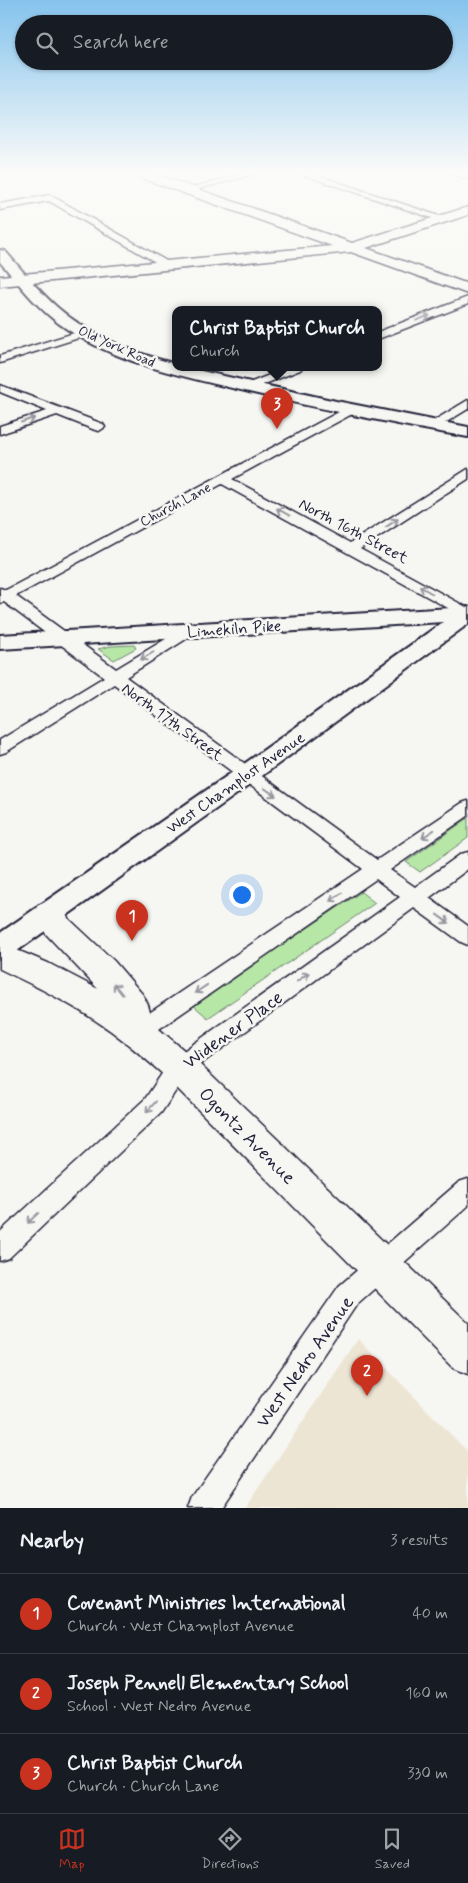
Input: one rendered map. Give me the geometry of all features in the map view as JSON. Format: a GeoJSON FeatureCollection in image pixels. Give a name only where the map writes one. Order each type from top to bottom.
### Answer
{"type":"FeatureCollection","features":[{"type":"Feature","properties":{"kind":"main road"},"geometry":{"type":"LineString","coordinates":[[261,257],[288,252],[318,242]]}},
{"type":"Feature","properties":{"kind":"main road"},"geometry":{"type":"LineString","coordinates":[[337,242],[468,289]]}},
{"type":"Feature","properties":{"kind":"main road"},"geometry":{"type":"LineString","coordinates":[[0,280],[352,248],[370,242]]}},
{"type":"Feature","properties":{"kind":"main road"},"geometry":{"type":"LineString","coordinates":[[49,912],[57,926],[102,970],[131,1005],[138,1032]]}},
{"type":"Feature","properties":{"kind":"main road","name":"Ogontz Avenue"},"geometry":{"type":"LineString","coordinates":[[0,955],[72,990],[138,1032],[179,1067],[468,1353]]}},
{"type":"Feature","properties":{"kind":"street"},"geometry":{"type":"LineString","coordinates":[[127,242],[167,265]]}},
{"type":"Feature","properties":{"kind":"street","name":"Old York Road"},"geometry":{"type":"LineString","coordinates":[[0,254],[58,316],[84,333],[134,356],[172,368]]}},
{"type":"Feature","properties":{"kind":"street"},"geometry":{"type":"LineString","coordinates":[[382,334],[468,300]]}},
{"type":"Feature","properties":{"kind":"street"},"geometry":{"type":"LineString","coordinates":[[0,360],[84,333]]}},
{"type":"Feature","properties":{"kind":"street","name":"Old York Road"},"geometry":{"type":"LineString","coordinates":[[185,371],[350,410],[468,432]]}},
{"type":"Feature","properties":{"kind":"street"},"geometry":{"type":"LineString","coordinates":[[248,387],[288,371]]}},
{"type":"Feature","properties":{"kind":"street"},"geometry":{"type":"LineString","coordinates":[[0,388],[99,428]]}},
{"type":"Feature","properties":{"kind":"street"},"geometry":{"type":"LineString","coordinates":[[431,426],[468,404]]}},
{"type":"Feature","properties":{"kind":"street","name":"Church Lane"},"geometry":{"type":"LineString","coordinates":[[2,596],[350,410]]}},
{"type":"Feature","properties":{"kind":"street"},"geometry":{"type":"LineString","coordinates":[[0,430],[56,411]]}},
{"type":"Feature","properties":{"kind":"street"},"geometry":{"type":"LineString","coordinates":[[352,549],[468,474]]}},
{"type":"Feature","properties":{"kind":"street","name":"North 16th Street"},"geometry":{"type":"LineString","coordinates":[[222,479],[468,614]]}},
{"type":"Feature","properties":{"kind":"street","name":"North 17th Street"},"geometry":{"type":"LineString","coordinates":[[2,596],[62,638],[468,937]]}},
{"type":"Feature","properties":{"kind":"street","name":"Limekiln Pike"},"geometry":{"type":"LineString","coordinates":[[0,642],[468,614]]}},
{"type":"Feature","properties":{"kind":"street","name":"West Champlost Avenue"},"geometry":{"type":"LineString","coordinates":[[0,948],[468,614]]}},
{"type":"Feature","properties":{"kind":"street"},"geometry":{"type":"LineString","coordinates":[[0,748],[189,631]]}},
{"type":"Feature","properties":{"kind":"street"},"geometry":{"type":"LineString","coordinates":[[138,1032],[468,807]]}},
{"type":"Feature","properties":{"kind":"street","name":"Widener Place"},"geometry":{"type":"LineString","coordinates":[[0,1249],[153,1106],[179,1067],[468,859]]}},
{"type":"Feature","properties":{"kind":"street","name":"West Nedro Avenue"},"geometry":{"type":"LineString","coordinates":[[203,1508],[348,1295],[468,1190]]}},
{"type":"Feature","properties":{"kind":"shaded area"},"geometry":{"type":"Polygon","coordinates":[[[358,1339],[468,1452],[468,1508],[245,1508],[358,1339]]]}},
{"type":"Feature","properties":{"kind":"green space"},"geometry":{"type":"Polygon","coordinates":[[[134,645],[136,648],[114,660],[98,649],[111,646],[134,645]]]}},
{"type":"Feature","properties":{"kind":"green space"},"geometry":{"type":"Polygon","coordinates":[[[468,818],[468,838],[420,872],[406,862],[468,818]]]}},
{"type":"Feature","properties":{"kind":"green space"},"geometry":{"type":"Polygon","coordinates":[[[361,892],[375,903],[208,1018],[193,1005],[361,892]]]}},
{"type":"Feature","properties":{"kind":"place","name":"Christ Baptist Church"},"geometry":{"type":"Point","coordinates":[277,429]}},
{"type":"Feature","properties":{"kind":"place","name":"Covenant Ministries International"},"geometry":{"type":"Point","coordinates":[132,941]}},
{"type":"Feature","properties":{"kind":"place","name":"Joseph Pennell Elementary School"},"geometry":{"type":"Point","coordinates":[367,1396]}}]}
